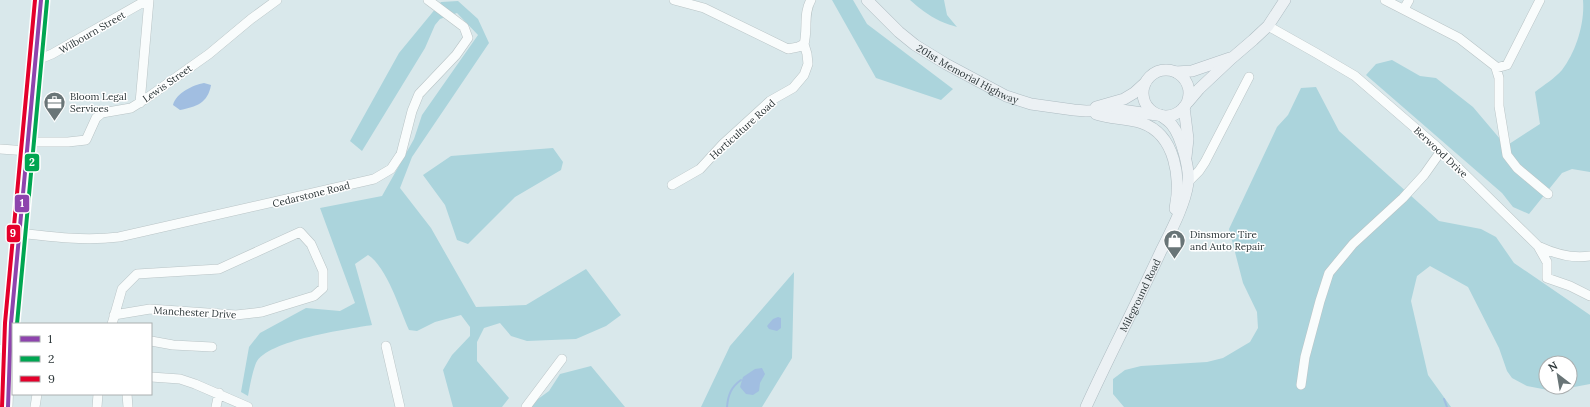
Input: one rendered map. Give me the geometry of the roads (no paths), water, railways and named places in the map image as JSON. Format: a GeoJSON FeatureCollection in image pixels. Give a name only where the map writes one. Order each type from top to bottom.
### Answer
{"type":"FeatureCollection","features":[{"type":"Feature","properties":{"kind":"main road","name":"201st Memorial Highway"},"geometry":{"type":"LineString","coordinates":[[867,0],[899,32],[915,45],[946,64],[1006,96],[1031,104],[1086,111],[1121,110],[1159,115]]}},
{"type":"Feature","properties":{"kind":"main road"},"geometry":{"type":"LineString","coordinates":[[1232,58],[1192,71],[1176,72],[1168,70],[1156,72],[1145,83],[1143,98],[1146,105],[1159,115],[1172,116],[1179,112],[1199,89],[1268,26],[1285,0]]}},
{"type":"Feature","properties":{"kind":"main road"},"geometry":{"type":"LineString","coordinates":[[1176,72],[1184,78],[1187,84],[1189,96],[1186,105]]}},
{"type":"Feature","properties":{"kind":"main road","name":"201st Memorial Highway"},"geometry":{"type":"LineString","coordinates":[[1086,111],[1124,99],[1134,93],[1145,83]]}},
{"type":"Feature","properties":{"kind":"main road","name":"Mileground Road"},"geometry":{"type":"LineString","coordinates":[[1086,407],[1187,192],[1188,182],[1186,160],[1188,139],[1186,105]]}},
{"type":"Feature","properties":{"kind":"main road"},"geometry":{"type":"LineString","coordinates":[[1086,111],[1107,118],[1141,123],[1148,126],[1162,137],[1173,157],[1177,173],[1178,188],[1170,231]]}},
{"type":"Feature","properties":{"kind":"main road","name":"Mileground Road"},"geometry":{"type":"LineString","coordinates":[[1159,115],[1172,126],[1186,160]]}},
{"type":"Feature","properties":{"kind":"street"},"geometry":{"type":"LineString","coordinates":[[8,407],[11,390],[10,350],[15,267],[28,147],[40,0]]}},
{"type":"Feature","properties":{"kind":"street"},"geometry":{"type":"LineString","coordinates":[[140,103],[148,0]]}},
{"type":"Feature","properties":{"kind":"street","name":"Wilbourn Street"},"geometry":{"type":"LineString","coordinates":[[35,61],[52,54],[148,0]]}},
{"type":"Feature","properties":{"kind":"street","name":"Lewis Street"},"geometry":{"type":"LineString","coordinates":[[28,147],[86,140],[96,118],[102,113],[132,108],[140,103],[209,54],[251,19],[277,0]]}},
{"type":"Feature","properties":{"kind":"street","name":"Cedarstone Road"},"geometry":{"type":"LineString","coordinates":[[19,233],[57,238],[100,240],[119,237],[374,179],[391,169],[401,154],[412,111],[419,94],[456,55],[468,38],[464,27],[428,0]]}},
{"type":"Feature","properties":{"kind":"street"},"geometry":{"type":"LineString","coordinates":[[674,0],[702,4],[788,49],[804,44]]}},
{"type":"Feature","properties":{"kind":"street","name":"Horticulture Road"},"geometry":{"type":"LineString","coordinates":[[672,186],[700,169],[723,144],[770,101],[793,88],[804,76],[808,64],[804,44],[807,35],[806,17],[811,0]]}},
{"type":"Feature","properties":{"kind":"street"},"geometry":{"type":"LineString","coordinates":[[1385,0],[1459,38],[1495,66],[1500,78],[1499,106],[1507,155],[1517,168],[1548,194]]}},
{"type":"Feature","properties":{"kind":"street"},"geometry":{"type":"LineString","coordinates":[[1404,9],[1409,0]]}},
{"type":"Feature","properties":{"kind":"street"},"geometry":{"type":"LineString","coordinates":[[1496,68],[1507,64],[1540,0]]}},
{"type":"Feature","properties":{"kind":"street","name":"Berwood Drive"},"geometry":{"type":"LineString","coordinates":[[1268,26],[1355,76],[1441,151],[1538,246],[1547,262],[1547,278],[1570,286],[1590,296]]}},
{"type":"Feature","properties":{"kind":"street","name":"Mileground Road"},"geometry":{"type":"LineString","coordinates":[[1188,182],[1199,171],[1205,162],[1249,78]]}},
{"type":"Feature","properties":{"kind":"street"},"geometry":{"type":"LineString","coordinates":[[0,149],[28,147]]}},
{"type":"Feature","properties":{"kind":"street"},"geometry":{"type":"LineString","coordinates":[[1301,385],[1305,357],[1329,273],[1353,244],[1403,198],[1424,175],[1441,151]]}},
{"type":"Feature","properties":{"kind":"street","name":"Manchester Drive"},"geometry":{"type":"LineString","coordinates":[[300,232],[311,244],[323,271],[323,288],[314,296],[262,312],[236,315],[150,309],[113,320],[122,289],[137,274],[219,269],[300,232]]}},
{"type":"Feature","properties":{"kind":"street"},"geometry":{"type":"LineString","coordinates":[[1538,246],[1557,253],[1590,256]]}},
{"type":"Feature","properties":{"kind":"street"},"geometry":{"type":"LineString","coordinates":[[152,341],[173,345],[212,347]]}},
{"type":"Feature","properties":{"kind":"street"},"geometry":{"type":"LineString","coordinates":[[386,346],[400,407]]}},
{"type":"Feature","properties":{"kind":"street"},"geometry":{"type":"LineString","coordinates":[[0,349],[10,350]]}},
{"type":"Feature","properties":{"kind":"street"},"geometry":{"type":"LineString","coordinates":[[526,407],[562,359]]}},
{"type":"Feature","properties":{"kind":"street"},"geometry":{"type":"LineString","coordinates":[[152,377],[180,379],[219,393],[248,407]]}},
{"type":"Feature","properties":{"kind":"street"},"geometry":{"type":"LineString","coordinates":[[216,407],[219,393]]}},
{"type":"Feature","properties":{"kind":"street"},"geometry":{"type":"LineString","coordinates":[[35,407],[37,395]]}},
{"type":"Feature","properties":{"kind":"street"},"geometry":{"type":"LineString","coordinates":[[97,407],[98,395]]}},
{"type":"Feature","properties":{"kind":"street"},"geometry":{"type":"LineString","coordinates":[[127,395],[128,407]]}},
{"type":"Feature","properties":{"kind":"waterway"},"geometry":{"type":"LineString","coordinates":[[727,407],[731,392],[735,385],[741,380]]}},
{"type":"Feature","properties":{"kind":"waterway"},"geometry":{"type":"LineString","coordinates":[[0,392],[4,387]]}},
{"type":"Feature","properties":{"kind":"waterway"},"geometry":{"type":"LineString","coordinates":[[1444,399],[1447,407]]}},
{"type":"Feature","properties":{"kind":"place","name":"Bloom Legal Services"},"geometry":{"type":"Point","coordinates":[54,122]}},
{"type":"Feature","properties":{"kind":"place","name":"Dinsmore Tire and Auto Repair"},"geometry":{"type":"Point","coordinates":[1174,260]}}]}
